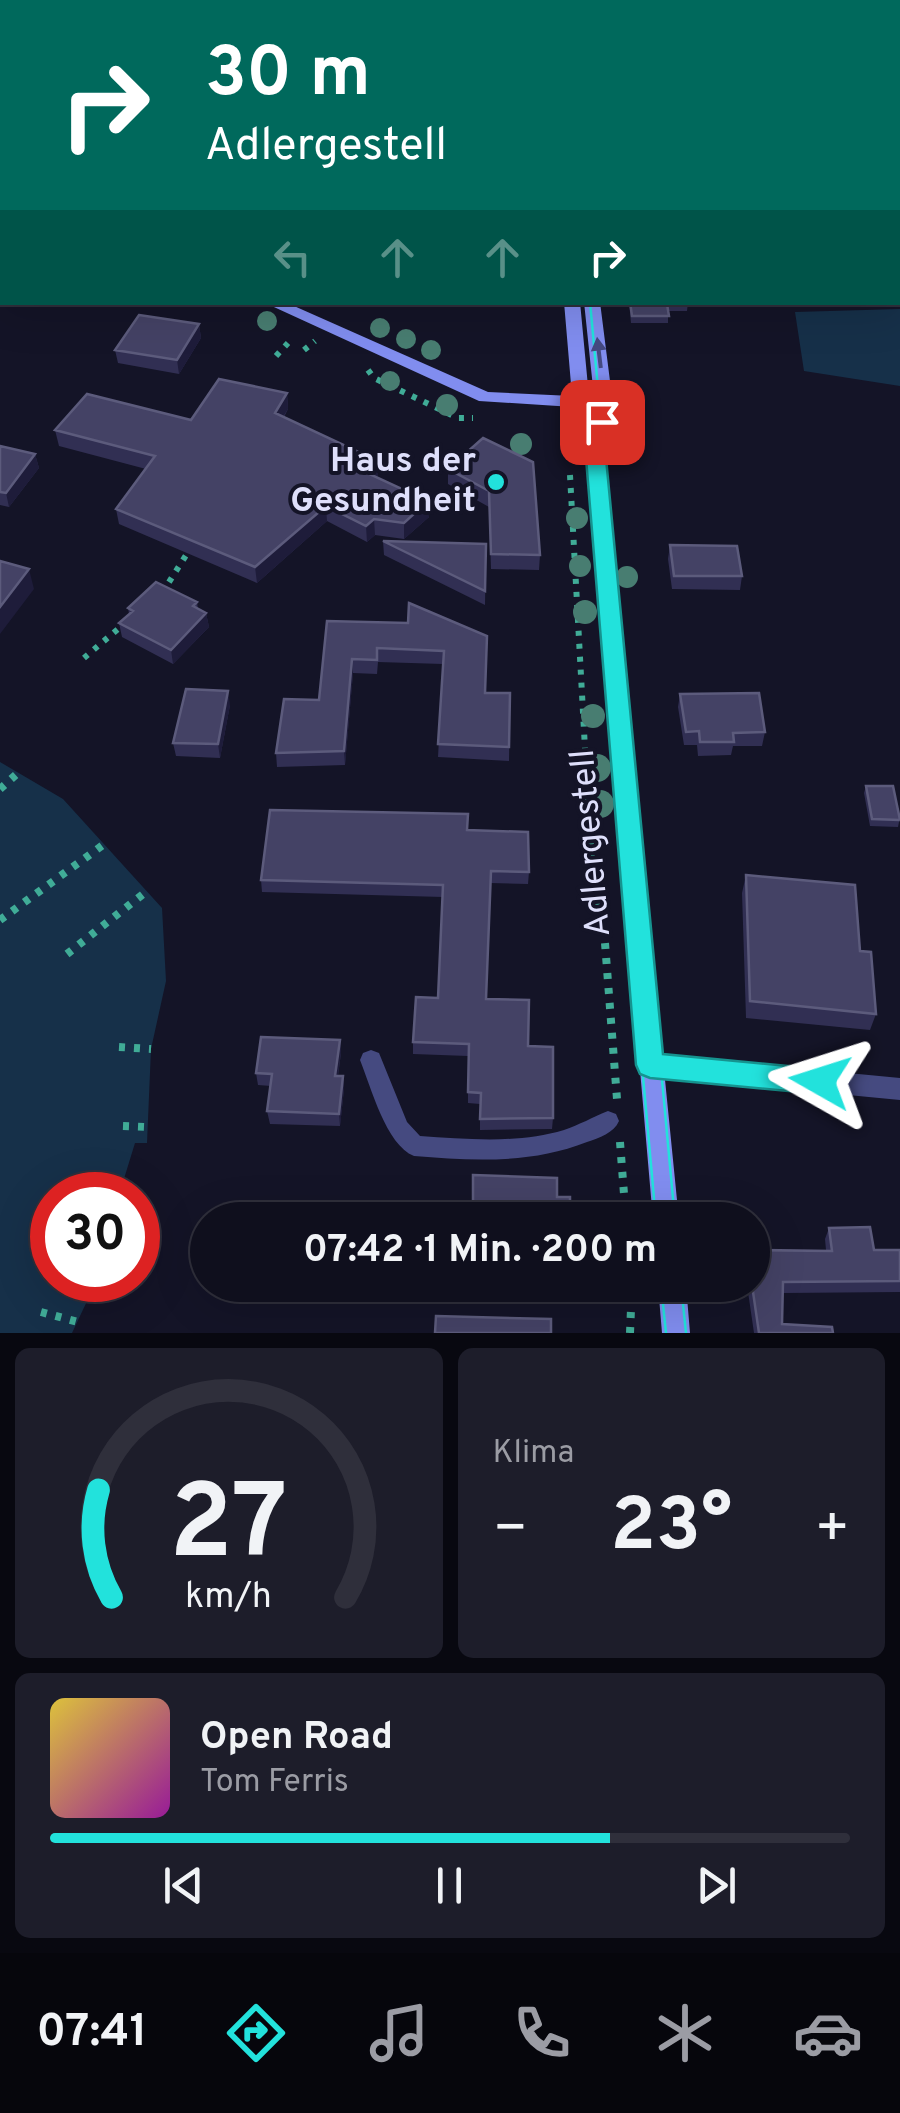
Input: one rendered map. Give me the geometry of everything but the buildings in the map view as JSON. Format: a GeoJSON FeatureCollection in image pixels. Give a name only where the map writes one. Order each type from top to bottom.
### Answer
{"type":"FeatureCollection","features":[{"type":"Feature","properties":{"kind":"street"},"geometry":{"type":"LineString","coordinates":[[278,305],[485,397],[602,404]]}},
{"type":"Feature","properties":{"kind":"street","name":"Adlergestell"},"geometry":{"type":"LineString","coordinates":[[572,305],[580,402],[596,458],[664,1202]]}},
{"type":"Feature","properties":{"kind":"street","name":"Adlergestell"},"geometry":{"type":"LineString","coordinates":[[592,305],[602,404],[596,458]]}},
{"type":"Feature","properties":{"kind":"street"},"geometry":{"type":"LineString","coordinates":[[650,1065],[900,1089]]}},
{"type":"Feature","properties":{"kind":"street"},"geometry":{"type":"LineString","coordinates":[[673,1302],[676,1333]]}},
{"type":"Feature","properties":{"kind":"lane"},"geometry":{"type":"LineString","coordinates":[[371,1060],[399,1129],[414,1146],[509,1153],[587,1133],[615,1120]]}},
{"type":"Feature","properties":{"kind":"path"},"geometry":{"type":"LineString","coordinates":[[304,350],[316,341]]}},
{"type":"Feature","properties":{"kind":"path"},"geometry":{"type":"LineString","coordinates":[[276,356],[288,343]]}},
{"type":"Feature","properties":{"kind":"path"},"geometry":{"type":"LineString","coordinates":[[568,459],[592,882],[603,917],[624,1202]]}},
{"type":"Feature","properties":{"kind":"path"},"geometry":{"type":"LineString","coordinates":[[152,601],[166,590],[199,536]]}},
{"type":"Feature","properties":{"kind":"path"},"geometry":{"type":"LineString","coordinates":[[84,658],[138,612]]}},
{"type":"Feature","properties":{"kind":"path"},"geometry":{"type":"LineString","coordinates":[[0,789],[19,772]]}},
{"type":"Feature","properties":{"kind":"path"},"geometry":{"type":"LineString","coordinates":[[0,920],[103,845]]}},
{"type":"Feature","properties":{"kind":"path"},"geometry":{"type":"LineString","coordinates":[[67,954],[146,891]]}},
{"type":"Feature","properties":{"kind":"path"},"geometry":{"type":"LineString","coordinates":[[119,1047],[151,1049]]}},
{"type":"Feature","properties":{"kind":"path"},"geometry":{"type":"LineString","coordinates":[[123,1126],[147,1127]]}},
{"type":"Feature","properties":{"kind":"path"},"geometry":{"type":"LineString","coordinates":[[630,1333],[631,1302]]}},
{"type":"Feature","properties":{"kind":"path"},"geometry":{"type":"LineString","coordinates":[[41,1312],[78,1322]]}},
{"type":"Feature","properties":{"kind":"water"},"geometry":{"type":"Polygon","coordinates":[[[900,309],[900,386],[804,371],[795,312],[900,309]]]}},
{"type":"Feature","properties":{"kind":"water"},"geometry":{"type":"Polygon","coordinates":[[[0,762],[63,799],[162,908],[166,981],[151,1049],[147,1143],[135,1143],[126,1172],[30,1172],[30,1302],[87,1302],[72,1333],[0,1333],[0,762]]]}},
{"type":"Feature","properties":{"kind":"tram line"},"geometry":{"type":"LineString","coordinates":[[590,305],[673,1202]]}},
{"type":"Feature","properties":{"kind":"tram line"},"geometry":{"type":"LineString","coordinates":[[605,656],[654,1202]]}},
{"type":"Feature","properties":{"kind":"tram line"},"geometry":{"type":"LineString","coordinates":[[663,1302],[666,1333]]}},
{"type":"Feature","properties":{"kind":"tram line"},"geometry":{"type":"LineString","coordinates":[[683,1302],[686,1333]]}},
{"type":"Feature","properties":{"kind":"place","name":"Haus der Gesundheit"},"geometry":{"type":"Point","coordinates":[496,482]}},
{"type":"Feature","properties":{"kind":"route"},"geometry":{"type":"LineString","coordinates":[[602,422],[596,458],[650,1065],[820,1081]]}}]}
